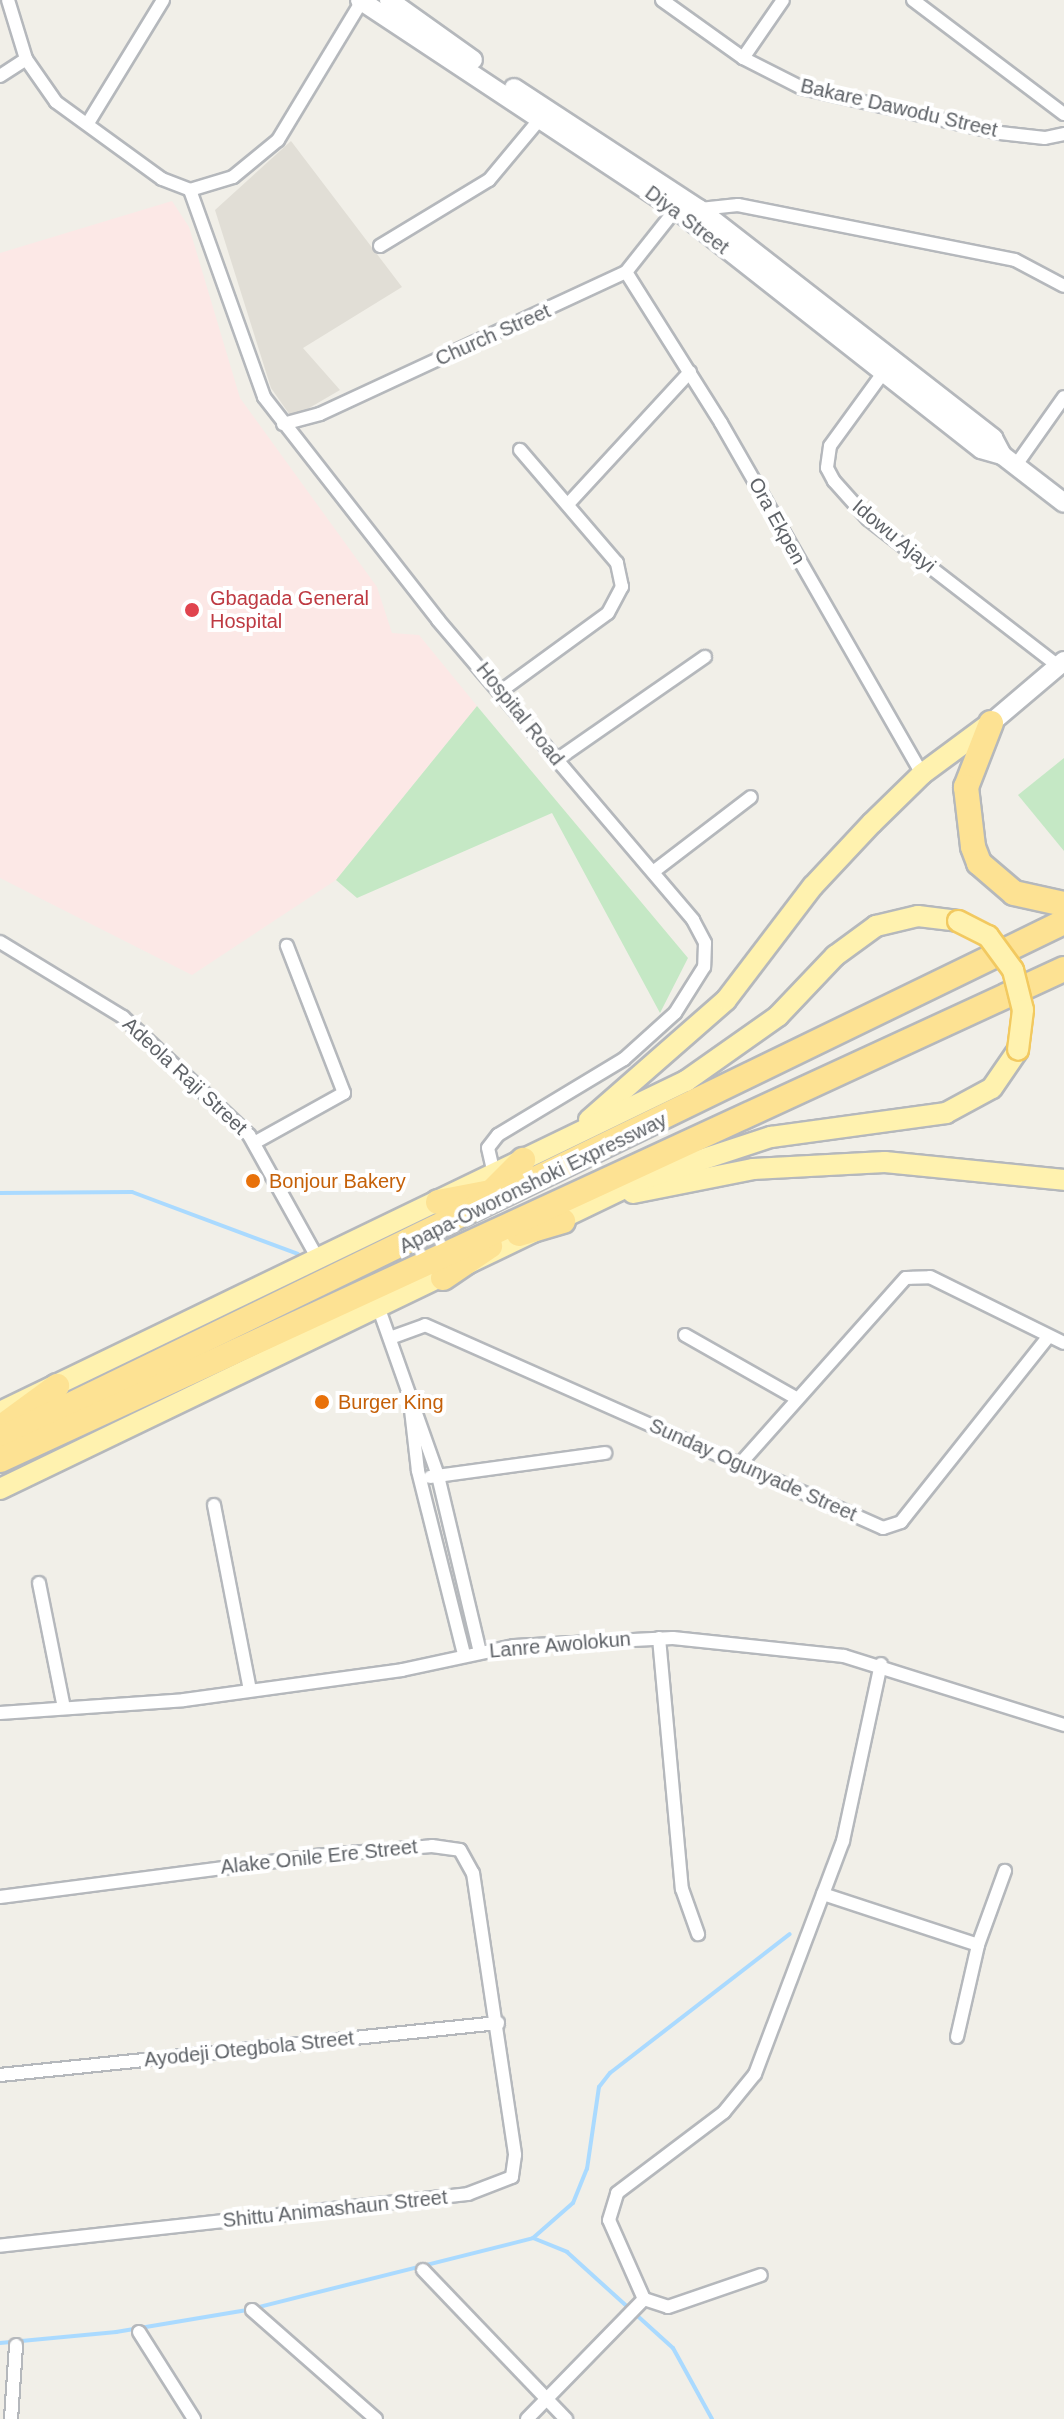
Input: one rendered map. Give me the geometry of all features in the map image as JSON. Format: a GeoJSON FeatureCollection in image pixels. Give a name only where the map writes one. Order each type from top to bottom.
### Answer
{"type":"FeatureCollection","features":[{"type":"Feature","properties":{"kind":"highway"},"geometry":{"type":"LineString","coordinates":[[991,723],[966,787],[966,827],[976,855],[1014,893],[1064,904]]}},
{"type":"Feature","properties":{"kind":"highway","name":"Apapa-Oworonshoki Expressway"},"geometry":{"type":"LineString","coordinates":[[0,1439],[63,1396],[453,1222],[1064,922]]}},
{"type":"Feature","properties":{"kind":"highway","name":"Apapa-Oworonshoki Expressway"},"geometry":{"type":"LineString","coordinates":[[0,1460],[438,1269],[1064,969]]}},
{"type":"Feature","properties":{"kind":"highway"},"geometry":{"type":"LineString","coordinates":[[438,1202],[492,1180],[523,1160]]}},
{"type":"Feature","properties":{"kind":"highway"},"geometry":{"type":"LineString","coordinates":[[453,1222],[492,1180],[538,1180]]}},
{"type":"Feature","properties":{"kind":"highway"},"geometry":{"type":"LineString","coordinates":[[438,1269],[554,1215]]}},
{"type":"Feature","properties":{"kind":"highway"},"geometry":{"type":"LineString","coordinates":[[4,1419],[63,1396]]}},
{"type":"Feature","properties":{"kind":"main road","name":"Diya Street"},"geometry":{"type":"LineString","coordinates":[[389,0],[699,209],[993,438],[1009,460],[1064,503]]}},
{"type":"Feature","properties":{"kind":"main road","name":"Diya Street"},"geometry":{"type":"LineString","coordinates":[[361,1],[676,209],[981,449],[1009,460]]}},
{"type":"Feature","properties":{"kind":"main road"},"geometry":{"type":"LineString","coordinates":[[564,1139],[726,1000],[813,886],[922,774],[991,723],[1061,664]]}},
{"type":"Feature","properties":{"kind":"main road"},"geometry":{"type":"LineString","coordinates":[[564,1139],[659,1095],[739,1046],[861,934],[897,918],[958,921],[988,936],[1013,970],[1023,1010],[1018,1050],[992,1088],[946,1113],[723,1148],[610,1199]]}},
{"type":"Feature","properties":{"kind":"main road","name":"Apapa-Oworonshoki Expressway"},"geometry":{"type":"LineString","coordinates":[[523,1160],[564,1139]]}},
{"type":"Feature","properties":{"kind":"main road"},"geometry":{"type":"LineString","coordinates":[[610,1199],[753,1169],[822,1164],[885,1162],[1064,1180]]}},
{"type":"Feature","properties":{"kind":"main road","name":"Apapa-Oworonshoki Expressway"},"geometry":{"type":"LineString","coordinates":[[554,1215],[610,1199]]}},
{"type":"Feature","properties":{"kind":"main road","name":"Apapa-Oworonshoki Expressway"},"geometry":{"type":"LineString","coordinates":[[63,1396],[318,1259],[438,1202]]}},
{"type":"Feature","properties":{"kind":"main road","name":"Apapa-Oworonshoki Expressway"},"geometry":{"type":"LineString","coordinates":[[0,1489],[379,1309],[438,1269]]}},
{"type":"Feature","properties":{"kind":"street"},"geometry":{"type":"LineString","coordinates":[[8,0],[26,59],[56,102],[162,179],[190,190],[233,177],[278,140],[361,1]]}},
{"type":"Feature","properties":{"kind":"street"},"geometry":{"type":"LineString","coordinates":[[88,123],[163,0]]}},
{"type":"Feature","properties":{"kind":"street","name":"Bakare Dawodu Street"},"geometry":{"type":"LineString","coordinates":[[662,0],[743,58],[802,88],[1000,133],[1045,138],[1064,134]]}},
{"type":"Feature","properties":{"kind":"street"},"geometry":{"type":"LineString","coordinates":[[743,58],[783,0]]}},
{"type":"Feature","properties":{"kind":"street"},"geometry":{"type":"LineString","coordinates":[[913,0],[1064,114]]}},
{"type":"Feature","properties":{"kind":"street"},"geometry":{"type":"LineString","coordinates":[[0,76],[26,59]]}},
{"type":"Feature","properties":{"kind":"street"},"geometry":{"type":"LineString","coordinates":[[380,246],[489,180],[539,120]]}},
{"type":"Feature","properties":{"kind":"street","name":"Hospital Road"},"geometry":{"type":"LineString","coordinates":[[190,190],[251,369],[283,424],[702,933],[706,954],[695,986],[675,1013],[624,1059],[498,1135],[488,1148],[492,1180]]}},
{"type":"Feature","properties":{"kind":"street"},"geometry":{"type":"LineString","coordinates":[[699,209],[738,205],[1015,260],[1064,286]]}},
{"type":"Feature","properties":{"kind":"street","name":"Church Street"},"geometry":{"type":"LineString","coordinates":[[283,424],[320,414],[626,272],[676,209]]}},
{"type":"Feature","properties":{"kind":"street","name":"Ora Ekpen"},"geometry":{"type":"LineString","coordinates":[[626,272],[690,372],[922,774]]}},
{"type":"Feature","properties":{"kind":"street"},"geometry":{"type":"LineString","coordinates":[[570,502],[690,372]]}},
{"type":"Feature","properties":{"kind":"street","name":"Idowu Ajayi"},"geometry":{"type":"LineString","coordinates":[[883,373],[830,446],[827,468],[834,481],[868,519],[1061,664]]}},
{"type":"Feature","properties":{"kind":"street"},"geometry":{"type":"LineString","coordinates":[[1009,460],[1064,397]]}},
{"type":"Feature","properties":{"kind":"street"},"geometry":{"type":"LineString","coordinates":[[501,691],[618,602],[617,563],[570,502],[520,450]]}},
{"type":"Feature","properties":{"kind":"street"},"geometry":{"type":"LineString","coordinates":[[558,759],[705,657]]}},
{"type":"Feature","properties":{"kind":"street"},"geometry":{"type":"LineString","coordinates":[[653,872],[751,797]]}},
{"type":"Feature","properties":{"kind":"street","name":"Adeola Raji Street"},"geometry":{"type":"LineString","coordinates":[[0,942],[123,1017],[254,1143],[318,1259]]}},
{"type":"Feature","properties":{"kind":"street"},"geometry":{"type":"LineString","coordinates":[[254,1143],[344,1093],[287,946]]}},
{"type":"Feature","properties":{"kind":"street"},"geometry":{"type":"LineString","coordinates":[[740,1464],[794,1397],[906,1278],[930,1277],[1064,1343]]}},
{"type":"Feature","properties":{"kind":"street"},"geometry":{"type":"LineString","coordinates":[[379,1309],[438,1476],[480,1652]]}},
{"type":"Feature","properties":{"kind":"street","name":"Sunday Ogunyade Street"},"geometry":{"type":"LineString","coordinates":[[390,1338],[425,1325],[883,1528],[893,1526],[1048,1337]]}},
{"type":"Feature","properties":{"kind":"street"},"geometry":{"type":"LineString","coordinates":[[685,1335],[794,1397]]}},
{"type":"Feature","properties":{"kind":"street"},"geometry":{"type":"LineString","coordinates":[[410,1401],[420,1479],[464,1654]]}},
{"type":"Feature","properties":{"kind":"street"},"geometry":{"type":"LineString","coordinates":[[420,1479],[605,1453]]}},
{"type":"Feature","properties":{"kind":"street"},"geometry":{"type":"LineString","coordinates":[[214,1505],[250,1690]]}},
{"type":"Feature","properties":{"kind":"street"},"geometry":{"type":"LineString","coordinates":[[39,1583],[64,1708]]}},
{"type":"Feature","properties":{"kind":"street"},"geometry":{"type":"LineString","coordinates":[[659,1638],[682,1889],[698,1934]]}},
{"type":"Feature","properties":{"kind":"street","name":"Lanre Awolokun"},"geometry":{"type":"LineString","coordinates":[[0,1713],[250,1690],[402,1670],[480,1652],[659,1638],[803,1648],[881,1664],[1064,1725]]}},
{"type":"Feature","properties":{"kind":"street"},"geometry":{"type":"LineString","coordinates":[[640,2303],[609,2220],[611,2203],[627,2183],[724,2112],[755,2074],[823,1894],[861,1780],[881,1664]]}},
{"type":"Feature","properties":{"kind":"street","name":"Alake Onile Ere Street"},"geometry":{"type":"LineString","coordinates":[[0,1897],[314,1856],[448,1847],[460,1850],[473,1873],[498,2023]]}},
{"type":"Feature","properties":{"kind":"street"},"geometry":{"type":"LineString","coordinates":[[957,2037],[978,1945],[1005,1871]]}},
{"type":"Feature","properties":{"kind":"street"},"geometry":{"type":"LineString","coordinates":[[823,1894],[978,1945]]}},
{"type":"Feature","properties":{"kind":"street","name":"Ayodeji Otegbola Street"},"geometry":{"type":"LineString","coordinates":[[0,2075],[498,2023]]}},
{"type":"Feature","properties":{"kind":"street","name":"Shittu Animashaun Street"},"geometry":{"type":"LineString","coordinates":[[0,2246],[468,2194],[503,2184],[512,2177],[515,2155],[498,2023]]}},
{"type":"Feature","properties":{"kind":"street"},"geometry":{"type":"LineString","coordinates":[[423,2270],[566,2419]]}},
{"type":"Feature","properties":{"kind":"street"},"geometry":{"type":"LineString","coordinates":[[640,2303],[668,2307],[761,2275]]}},
{"type":"Feature","properties":{"kind":"street"},"geometry":{"type":"LineString","coordinates":[[527,2419],[640,2303]]}},
{"type":"Feature","properties":{"kind":"street"},"geometry":{"type":"LineString","coordinates":[[252,2310],[376,2419]]}},
{"type":"Feature","properties":{"kind":"street"},"geometry":{"type":"LineString","coordinates":[[139,2332],[194,2419]]}},
{"type":"Feature","properties":{"kind":"street"},"geometry":{"type":"LineString","coordinates":[[11,2419],[16,2345]]}},
{"type":"Feature","properties":{"kind":"shaded area"},"geometry":{"type":"Polygon","coordinates":[[[291,141],[402,287],[303,348],[340,390],[292,418],[271,388],[215,210],[291,141]]]}},
{"type":"Feature","properties":{"kind":"shaded area","name":"Gbagada General Hospital"},"geometry":{"type":"Polygon","coordinates":[[[172,201],[189,227],[240,398],[377,587],[392,633],[419,635],[477,706],[336,880],[192,975],[0,878],[0,253],[172,201]]]}},
{"type":"Feature","properties":{"kind":"green space"},"geometry":{"type":"Polygon","coordinates":[[[477,706],[688,958],[660,1013],[552,813],[357,898],[336,880],[477,706]]]}},
{"type":"Feature","properties":{"kind":"green space"},"geometry":{"type":"Polygon","coordinates":[[[1064,758],[1064,851],[1018,795],[1064,758]]]}},
{"type":"Feature","properties":{"kind":"waterway"},"geometry":{"type":"LineString","coordinates":[[0,1193],[132,1192],[298,1254]]}},
{"type":"Feature","properties":{"kind":"waterway"},"geometry":{"type":"LineString","coordinates":[[0,2343],[116,2332],[247,2310],[533,2238],[573,2203],[587,2169],[599,2087],[610,2073],[790,1934]]}},
{"type":"Feature","properties":{"kind":"waterway"},"geometry":{"type":"LineString","coordinates":[[533,2238],[567,2252],[673,2348],[712,2419]]}},
{"type":"Feature","properties":{"kind":"place","name":"Gbagada General Hospital"},"geometry":{"type":"Point","coordinates":[192,610]}},
{"type":"Feature","properties":{"kind":"place","name":"Bonjour Bakery"},"geometry":{"type":"Point","coordinates":[253,1181]}},
{"type":"Feature","properties":{"kind":"place","name":"Burger King"},"geometry":{"type":"Point","coordinates":[322,1402]}}]}
